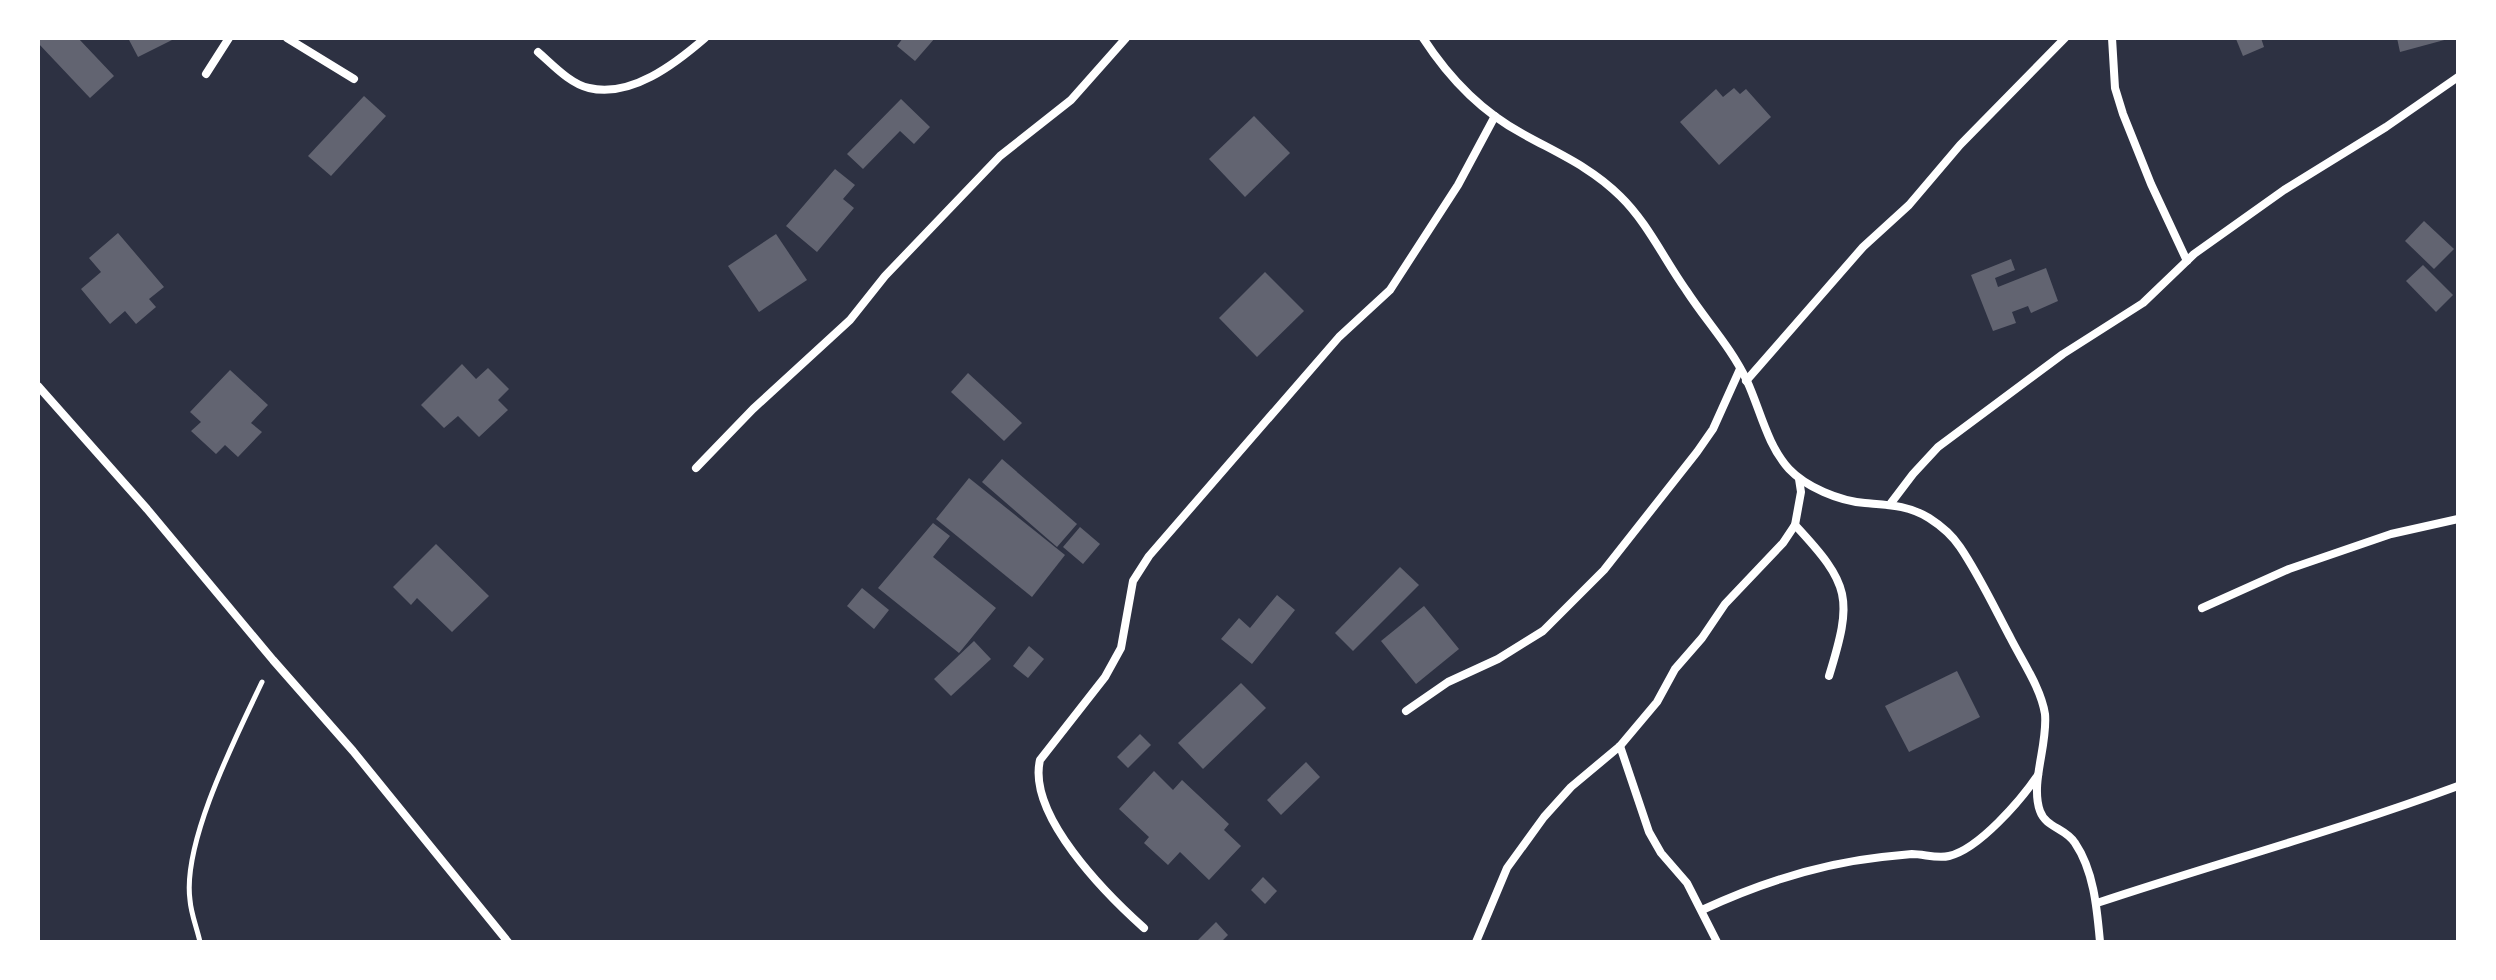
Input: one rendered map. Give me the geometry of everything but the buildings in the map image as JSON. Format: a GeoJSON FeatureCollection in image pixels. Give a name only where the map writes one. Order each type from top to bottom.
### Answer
{"type":"FeatureCollection","features":[{"type":"Feature","properties":{"kind":"street"},"geometry":{"type":"LineString","coordinates":[[206,74],[229,38]]}},
{"type":"Feature","properties":{"kind":"street"},"geometry":{"type":"LineString","coordinates":[[287,38],[354,79]]}},
{"type":"Feature","properties":{"kind":"street"},"geometry":{"type":"LineString","coordinates":[[538,52],[586,88],[612,91],[661,70],[683,57],[705,38]]}},
{"type":"Feature","properties":{"kind":"street"},"geometry":{"type":"LineString","coordinates":[[696,468],[753,409],[850,320],[885,276],[1000,156],[1071,100],[1126,38]]}},
{"type":"Feature","properties":{"kind":"street"},"geometry":{"type":"LineString","coordinates":[[1423,38],[1444,70],[1495,116],[1520,133],[1588,168],[1621,196],[1697,307],[1724,340],[1781,459],[1799,479],[1844,499],[1891,503],[1911,509],[1930,518],[1958,544],[1986,591],[2043,703],[2046,731],[2039,775],[2040,812],[2051,826],[2074,841],[2097,903],[2100,942]]}},
{"type":"Feature","properties":{"kind":"street"},"geometry":{"type":"LineString","coordinates":[[1746,381],[1863,247],[1909,205],[1960,145],[2065,38]]}},
{"type":"Feature","properties":{"kind":"street"},"geometry":{"type":"LineString","coordinates":[[2112,38],[2115,88],[2123,114],[2187,261]]}},
{"type":"Feature","properties":{"kind":"street"},"geometry":{"type":"LineString","coordinates":[[1891,503],[1938,447],[2063,354],[2143,303],[2187,261],[2284,190],[2386,127],[2458,77]]}},
{"type":"Feature","properties":{"kind":"street"},"geometry":{"type":"LineString","coordinates":[[1144,928],[1081,865],[1041,796],[1037,775],[1040,760],[1105,677],[1121,648],[1133,581],[1149,556],[1339,337],[1390,290],[1458,185],[1495,116]]}},
{"type":"Feature","properties":{"kind":"street"},"geometry":{"type":"LineString","coordinates":[[1406,711],[1448,682],[1543,631],[1604,570],[1670,490],[1705,441],[1740,369]]}},
{"type":"Feature","properties":{"kind":"street"},"geometry":{"type":"LineString","coordinates":[[38,386],[353,751],[508,942]]}},
{"type":"Feature","properties":{"kind":"street"},"geometry":{"type":"LineString","coordinates":[[1476,942],[1507,868],[1544,817],[1571,787],[1620,746],[1657,702],[1675,669],[1702,638],[1725,604],[1771,557],[1795,525],[1801,492],[1799,479]]}},
{"type":"Feature","properties":{"kind":"street"},"geometry":{"type":"LineString","coordinates":[[2202,608],[2289,569],[2391,534],[2458,519]]}},
{"type":"Feature","properties":{"kind":"street"},"geometry":{"type":"LineString","coordinates":[[1795,525],[1824,556],[1843,595],[1843,631],[1829,676]]}},
{"type":"Feature","properties":{"kind":"street"},"geometry":{"type":"LineString","coordinates":[[1620,746],[1649,832],[1661,853],[1687,883],[1717,942]]}},
{"type":"Feature","properties":{"kind":"street"},"geometry":{"type":"LineString","coordinates":[[1702,910],[1747,889],[1840,863],[1915,854],[1949,856],[1972,844],[2023,797],[2039,775]]}},
{"type":"Feature","properties":{"kind":"street"},"geometry":{"type":"LineString","coordinates":[[2097,903],[2391,811],[2458,786]]}},
{"type":"Feature","properties":{"kind":"path"},"geometry":{"type":"LineString","coordinates":[[200,942],[189,898],[196,842],[225,760],[273,660]]}}]}
